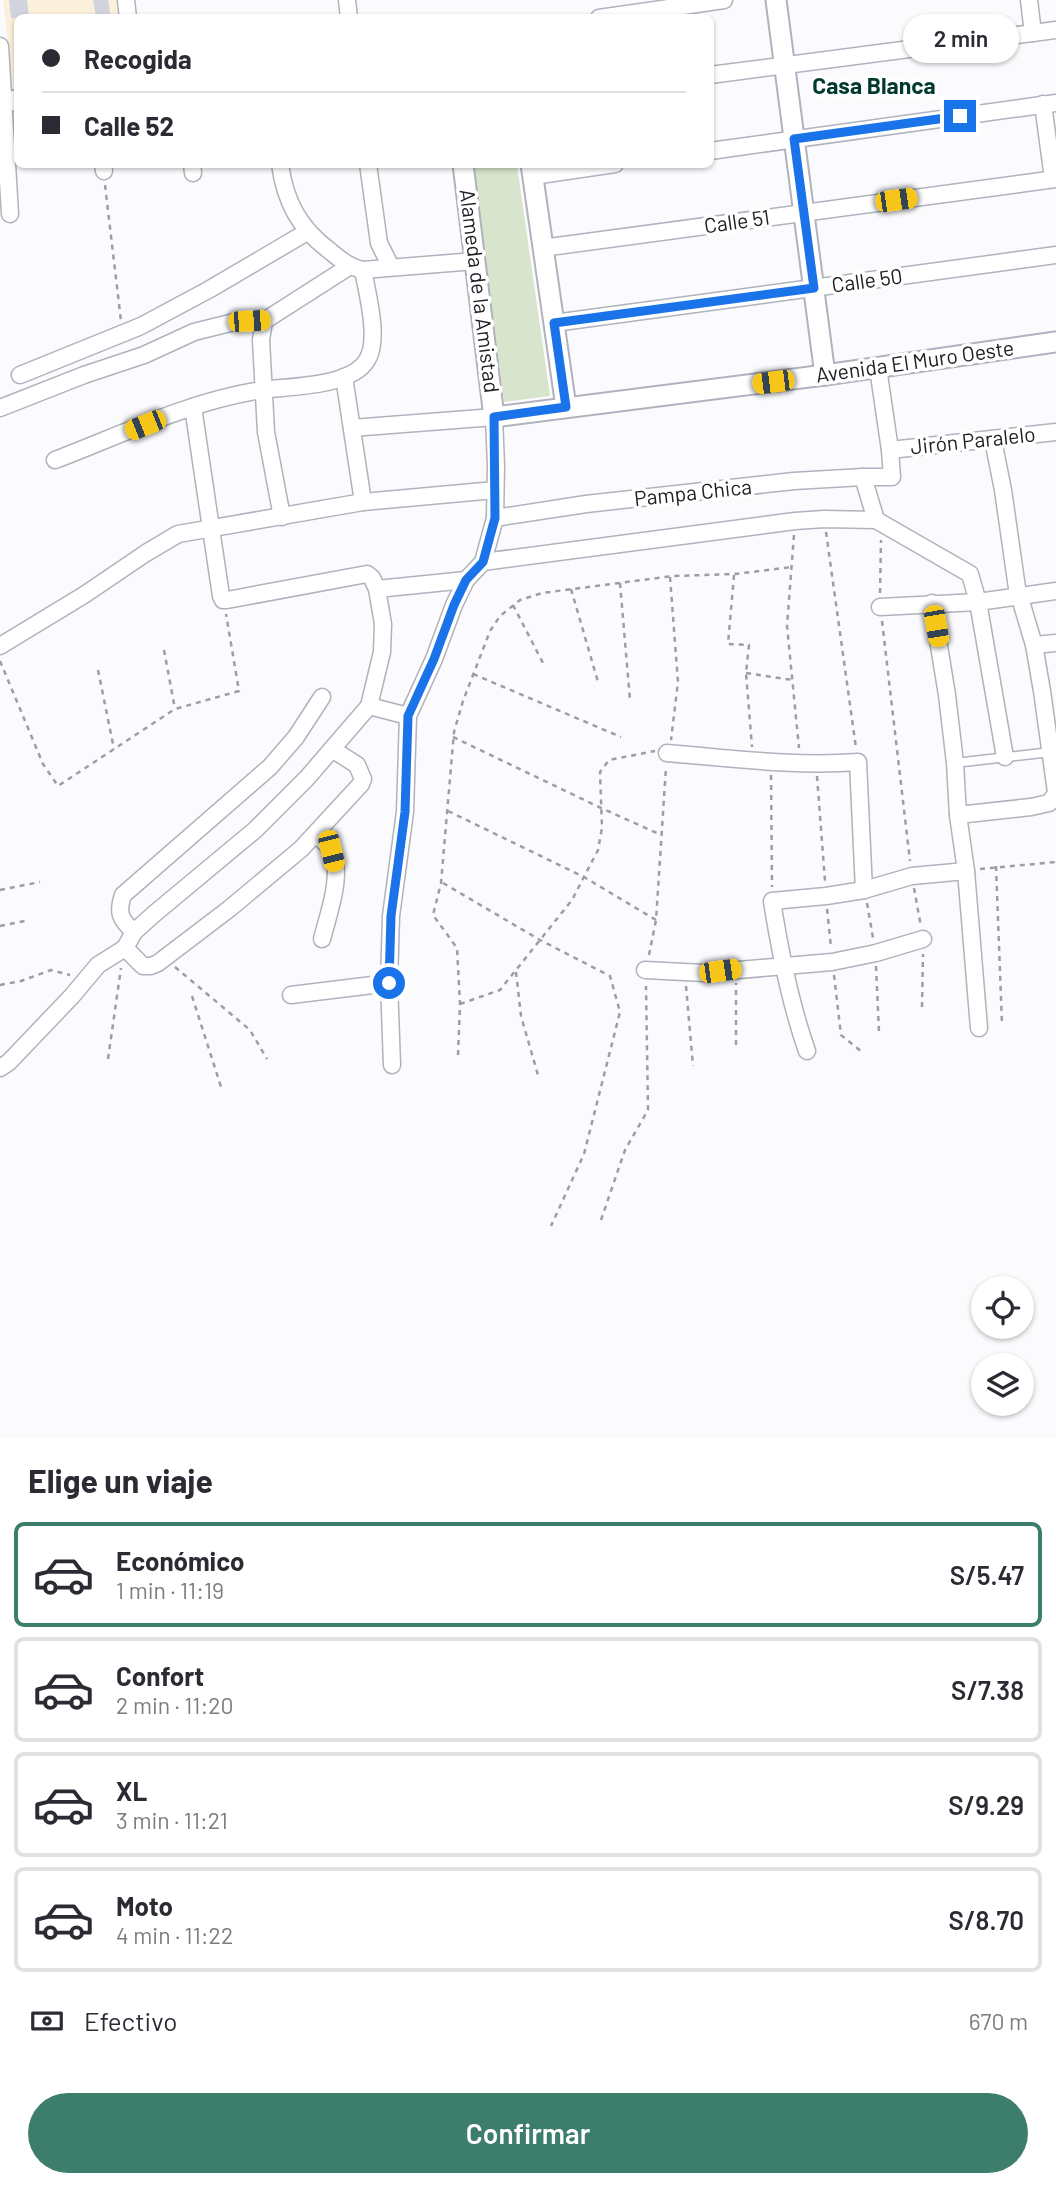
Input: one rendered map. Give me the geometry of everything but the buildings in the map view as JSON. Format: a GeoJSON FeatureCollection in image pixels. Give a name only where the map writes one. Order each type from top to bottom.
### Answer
{"type":"FeatureCollection","features":[{"type":"Feature","properties":{"kind":"street"},"geometry":{"type":"LineString","coordinates":[[627,14],[724,0]]}},
{"type":"Feature","properties":{"kind":"street"},"geometry":{"type":"LineString","coordinates":[[776,0],[825,375]]}},
{"type":"Feature","properties":{"kind":"street"},"geometry":{"type":"LineString","coordinates":[[1029,0],[1034,33]]}},
{"type":"Feature","properties":{"kind":"street"},"geometry":{"type":"LineString","coordinates":[[714,75],[1056,30]]}},
{"type":"Feature","properties":{"kind":"street"},"geometry":{"type":"LineString","coordinates":[[0,46],[7,101],[10,214]]}},
{"type":"Feature","properties":{"kind":"street"},"geometry":{"type":"LineString","coordinates":[[714,150],[1049,103],[1054,179]]}},
{"type":"Feature","properties":{"kind":"street"},"geometry":{"type":"LineString","coordinates":[[55,460],[193,407],[239,394],[344,377],[364,364],[372,348],[371,320],[357,268],[307,232],[293,212],[281,168]]}},
{"type":"Feature","properties":{"kind":"street"},"geometry":{"type":"LineString","coordinates":[[369,168],[379,243],[391,267]]}},
{"type":"Feature","properties":{"kind":"street","name":"Alameda de la Amistad"},"geometry":{"type":"LineString","coordinates":[[463,168],[494,417]]}},
{"type":"Feature","properties":{"kind":"street"},"geometry":{"type":"LineString","coordinates":[[560,168],[532,170],[566,407]]}},
{"type":"Feature","properties":{"kind":"street","name":"Calle 51"},"geometry":{"type":"LineString","coordinates":[[542,248],[1054,179]]}},
{"type":"Feature","properties":{"kind":"street"},"geometry":{"type":"LineString","coordinates":[[20,376],[122,334],[210,289],[307,232]]}},
{"type":"Feature","properties":{"kind":"street","name":"Calle 50"},"geometry":{"type":"LineString","coordinates":[[554,323],[1056,255]]}},
{"type":"Feature","properties":{"kind":"street"},"geometry":{"type":"LineString","coordinates":[[0,408],[144,355],[194,332],[234,322],[264,321],[357,268],[475,261]]}},
{"type":"Feature","properties":{"kind":"street"},"geometry":{"type":"LineString","coordinates":[[264,321],[261,340],[266,432],[282,517]]}},
{"type":"Feature","properties":{"kind":"street","name":"Avenida El Muro Oeste"},"geometry":{"type":"LineString","coordinates":[[494,417],[878,368],[1056,342]]}},
{"type":"Feature","properties":{"kind":"street"},"geometry":{"type":"LineString","coordinates":[[878,368],[890,450]]}},
{"type":"Feature","properties":{"kind":"street"},"geometry":{"type":"LineString","coordinates":[[344,377],[363,502]]}},
{"type":"Feature","properties":{"kind":"street"},"geometry":{"type":"LineString","coordinates":[[0,1068],[9,1062],[98,965],[125,948],[134,932],[255,830],[307,778],[369,706],[382,652],[383,624],[377,589],[372,578],[367,575],[223,600],[193,407]]}},
{"type":"Feature","properties":{"kind":"street"},"geometry":{"type":"LineString","coordinates":[[352,428],[494,417],[495,518],[483,562],[466,580],[408,716],[405,812],[391,916],[389,983],[392,1065]]}},
{"type":"Feature","properties":{"kind":"street","name":"Jirón Paralelo"},"geometry":{"type":"LineString","coordinates":[[890,450],[1056,432]]}},
{"type":"Feature","properties":{"kind":"street"},"geometry":{"type":"LineString","coordinates":[[958,815],[1049,803],[1056,793],[1049,691],[1019,596],[993,440]]}},
{"type":"Feature","properties":{"kind":"street","name":"Pampa Chica"},"geometry":{"type":"LineString","coordinates":[[495,518],[586,504],[794,481],[892,477],[890,450]]}},
{"type":"Feature","properties":{"kind":"street"},"geometry":{"type":"LineString","coordinates":[[863,477],[879,521]]}},
{"type":"Feature","properties":{"kind":"street"},"geometry":{"type":"LineString","coordinates":[[0,646],[178,534],[363,502],[495,489]]}},
{"type":"Feature","properties":{"kind":"street"},"geometry":{"type":"LineString","coordinates":[[483,562],[795,521],[879,521],[966,570],[971,577],[978,602],[1005,757]]}},
{"type":"Feature","properties":{"kind":"street"},"geometry":{"type":"LineString","coordinates":[[377,589],[466,580]]}},
{"type":"Feature","properties":{"kind":"street"},"geometry":{"type":"LineString","coordinates":[[880,607],[978,602],[1056,591]]}},
{"type":"Feature","properties":{"kind":"street"},"geometry":{"type":"LineString","coordinates":[[932,603],[955,763],[979,1028]]}},
{"type":"Feature","properties":{"kind":"street"},"geometry":{"type":"LineString","coordinates":[[1034,645],[1056,643]]}},
{"type":"Feature","properties":{"kind":"street"},"geometry":{"type":"LineString","coordinates":[[134,932],[124,923],[119,909],[123,895],[270,766],[296,737],[321,697]]}},
{"type":"Feature","properties":{"kind":"street"},"geometry":{"type":"LineString","coordinates":[[369,706],[408,716]]}},
{"type":"Feature","properties":{"kind":"street"},"geometry":{"type":"LineString","coordinates":[[125,948],[143,965],[151,966],[229,909],[316,834],[363,779],[357,765],[332,749]]}},
{"type":"Feature","properties":{"kind":"street"},"geometry":{"type":"LineString","coordinates":[[669,750],[762,761],[833,764],[858,762],[864,890]]}},
{"type":"Feature","properties":{"kind":"street"},"geometry":{"type":"LineString","coordinates":[[316,834],[331,851],[336,870],[322,939]]}},
{"type":"Feature","properties":{"kind":"street"},"geometry":{"type":"LineString","coordinates":[[807,1051],[799,1030],[784,966],[772,901],[864,890],[912,876],[966,871]]}},
{"type":"Feature","properties":{"kind":"street"},"geometry":{"type":"LineString","coordinates":[[645,970],[704,974],[832,962],[923,939]]}},
{"type":"Feature","properties":{"kind":"street"},"geometry":{"type":"LineString","coordinates":[[291,995],[389,983]]}},
{"type":"Feature","properties":{"kind":"lane"},"geometry":{"type":"LineString","coordinates":[[955,763],[1005,757],[1052,742]]}},
{"type":"Feature","properties":{"kind":"path"},"geometry":{"type":"LineString","coordinates":[[103,168],[122,334]]}},
{"type":"Feature","properties":{"kind":"path"},"geometry":{"type":"LineString","coordinates":[[824,519],[858,762]]}},
{"type":"Feature","properties":{"kind":"path"},"geometry":{"type":"LineString","coordinates":[[795,521],[787,626],[793,680],[808,762],[841,1035],[862,1052]]}},
{"type":"Feature","properties":{"kind":"path"},"geometry":{"type":"LineString","coordinates":[[879,521],[880,607],[912,876]]}},
{"type":"Feature","properties":{"kind":"path"},"geometry":{"type":"LineString","coordinates":[[458,1055],[460,1004],[457,948],[433,915],[442,883],[453,737],[473,674],[500,616],[520,600],[542,593],[670,577],[735,574],[792,567]]}},
{"type":"Feature","properties":{"kind":"path"},"geometry":{"type":"LineString","coordinates":[[735,574],[728,645],[749,645],[746,673],[762,761],[772,901]]}},
{"type":"Feature","properties":{"kind":"path"},"geometry":{"type":"LineString","coordinates":[[601,1220],[625,1150],[648,1110],[645,970],[656,920],[660,834],[678,682],[670,577]]}},
{"type":"Feature","properties":{"kind":"path"},"geometry":{"type":"LineString","coordinates":[[620,583],[630,700]]}},
{"type":"Feature","properties":{"kind":"path"},"geometry":{"type":"LineString","coordinates":[[572,590],[598,682]]}},
{"type":"Feature","properties":{"kind":"path"},"geometry":{"type":"LineString","coordinates":[[0,661],[43,764],[58,786],[175,709],[239,691],[223,600]]}},
{"type":"Feature","properties":{"kind":"path"},"geometry":{"type":"LineString","coordinates":[[513,605],[544,665]]}},
{"type":"Feature","properties":{"kind":"path"},"geometry":{"type":"LineString","coordinates":[[164,650],[175,709]]}},
{"type":"Feature","properties":{"kind":"path"},"geometry":{"type":"LineString","coordinates":[[99,670],[114,749]]}},
{"type":"Feature","properties":{"kind":"path"},"geometry":{"type":"LineString","coordinates":[[746,673],[793,680]]}},
{"type":"Feature","properties":{"kind":"path"},"geometry":{"type":"LineString","coordinates":[[473,674],[621,737]]}},
{"type":"Feature","properties":{"kind":"path"},"geometry":{"type":"LineString","coordinates":[[453,737],[660,834]]}},
{"type":"Feature","properties":{"kind":"path"},"geometry":{"type":"LineString","coordinates":[[460,1004],[500,990],[572,900],[598,850],[601,828],[600,772],[609,760],[669,750]]}},
{"type":"Feature","properties":{"kind":"path"},"geometry":{"type":"LineString","coordinates":[[448,811],[584,877],[656,920]]}},
{"type":"Feature","properties":{"kind":"path"},"geometry":{"type":"LineString","coordinates":[[966,871],[1056,862]]}},
{"type":"Feature","properties":{"kind":"path"},"geometry":{"type":"LineString","coordinates":[[996,866],[1002,1025]]}},
{"type":"Feature","properties":{"kind":"path"},"geometry":{"type":"LineString","coordinates":[[0,890],[40,882]]}},
{"type":"Feature","properties":{"kind":"path"},"geometry":{"type":"LineString","coordinates":[[442,883],[540,940],[610,976],[620,1012],[584,1154],[551,1226]]}},
{"type":"Feature","properties":{"kind":"path"},"geometry":{"type":"LineString","coordinates":[[0,926],[29,920]]}},
{"type":"Feature","properties":{"kind":"path"},"geometry":{"type":"LineString","coordinates":[[108,1059],[125,948]]}},
{"type":"Feature","properties":{"kind":"path"},"geometry":{"type":"LineString","coordinates":[[164,958],[250,1030],[267,1059]]}},
{"type":"Feature","properties":{"kind":"path"},"geometry":{"type":"LineString","coordinates":[[736,969],[736,1045]]}},
{"type":"Feature","properties":{"kind":"path"},"geometry":{"type":"LineString","coordinates":[[0,985],[51,970],[86,979]]}},
{"type":"Feature","properties":{"kind":"path"},"geometry":{"type":"LineString","coordinates":[[516,972],[521,1016],[538,1075]]}},
{"type":"Feature","properties":{"kind":"path"},"geometry":{"type":"LineString","coordinates":[[684,973],[693,1066]]}},
{"type":"Feature","properties":{"kind":"path"},"geometry":{"type":"LineString","coordinates":[[192,996],[222,1090]]}},
{"type":"Feature","properties":{"kind":"shaded area"},"geometry":{"type":"Polygon","coordinates":[[[3,0],[119,0],[121,14],[14,14],[13,86],[3,0]]]}},
{"type":"Feature","properties":{"kind":"green space"},"geometry":{"type":"Polygon","coordinates":[[[473,168],[517,168],[550,396],[504,402],[473,168]]]}},
{"type":"Feature","properties":{"kind":"district","name":"Casa Blanca"},"geometry":{"type":"Point","coordinates":[874,86]}},
{"type":"Feature","properties":{"kind":"route"},"geometry":{"type":"LineString","coordinates":[[389,983],[391,916],[405,812],[408,716],[466,580],[483,562],[495,518],[494,417],[566,407],[554,323],[814,288],[794,139],[960,116]]}}]}
